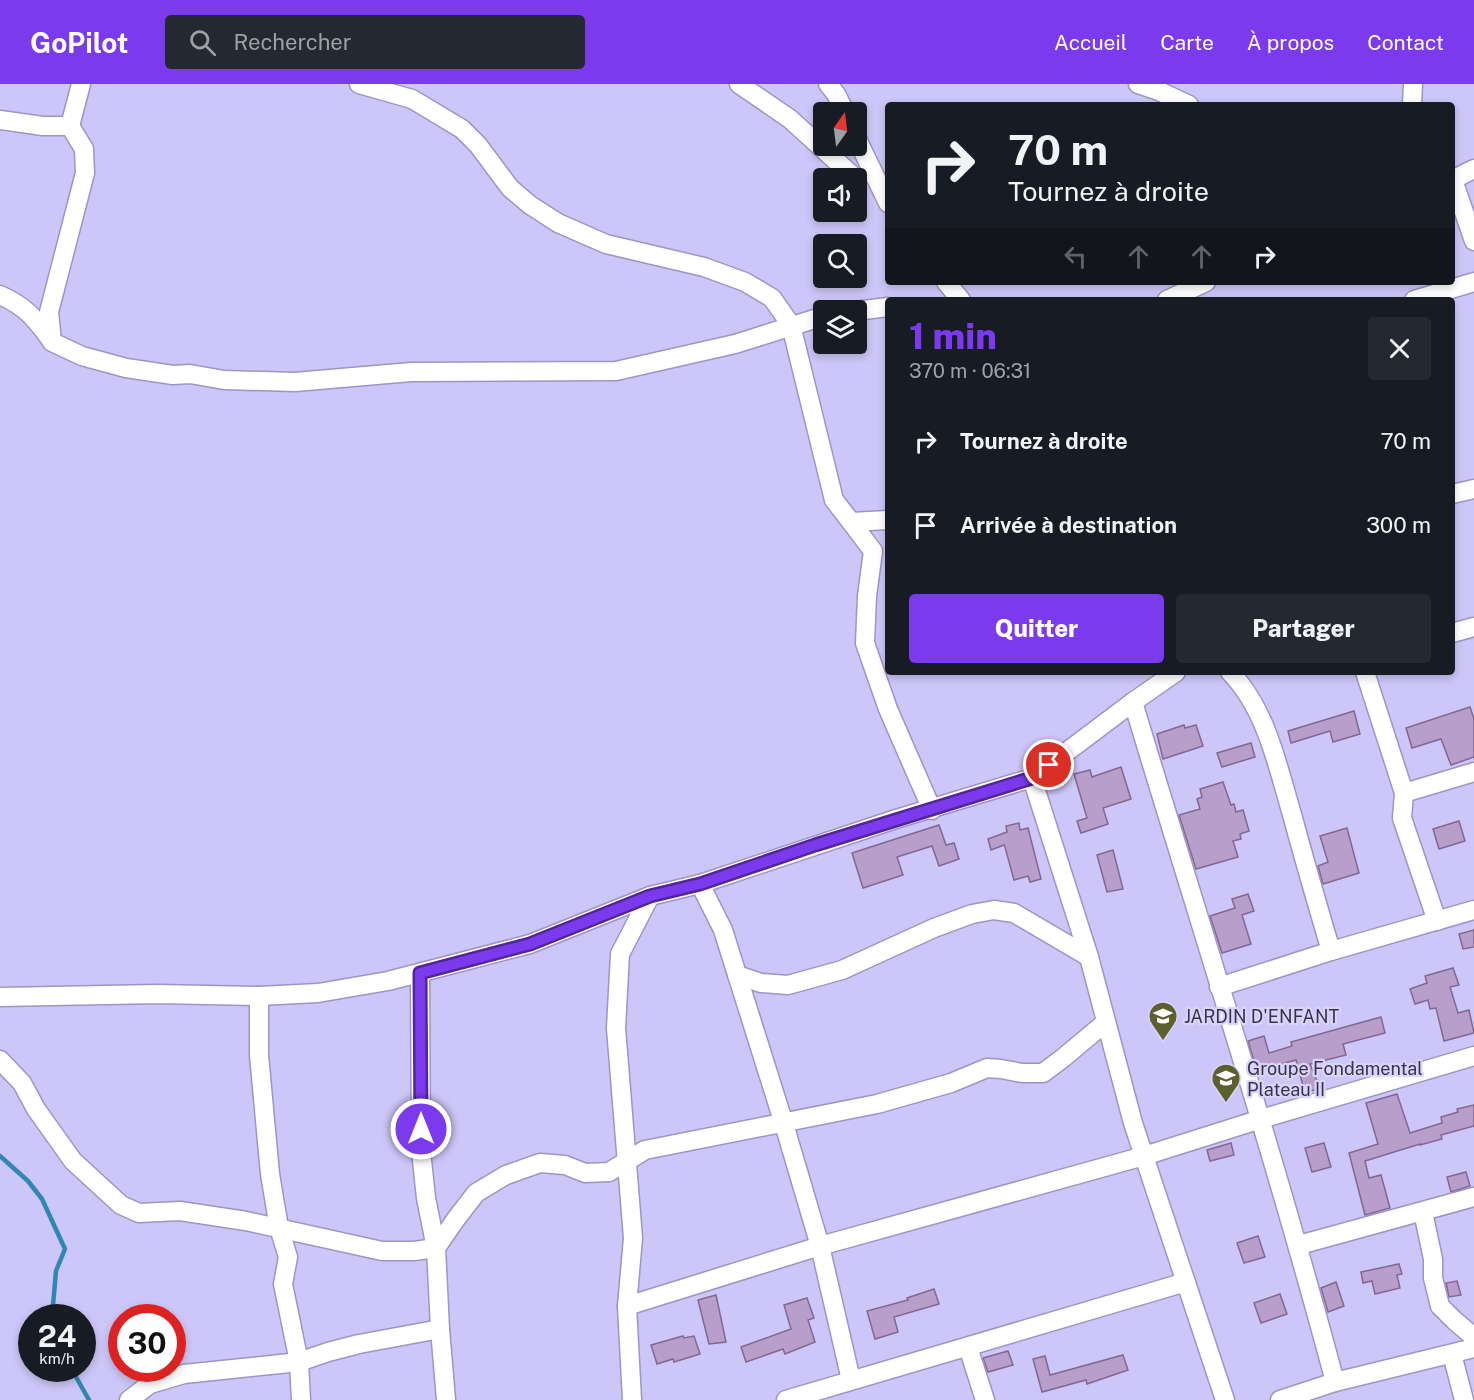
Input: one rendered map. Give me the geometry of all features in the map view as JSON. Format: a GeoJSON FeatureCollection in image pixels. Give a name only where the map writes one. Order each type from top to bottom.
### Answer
{"type":"FeatureCollection","features":[{"type":"Feature","properties":{"kind":"street"},"geometry":{"type":"LineString","coordinates":[[52,342],[50,312],[85,173],[84,149],[70,126],[81,84]]}},
{"type":"Feature","properties":{"kind":"street"},"geometry":{"type":"LineString","coordinates":[[359,84],[412,99],[462,129],[478,145],[510,188],[530,205],[579,234],[606,244],[704,267],[745,282],[772,298],[791,325],[834,500],[873,551],[867,596],[865,643],[888,709],[932,810]]}},
{"type":"Feature","properties":{"kind":"street"},"geometry":{"type":"LineString","coordinates":[[739,84],[790,119],[844,168]]}},
{"type":"Feature","properties":{"kind":"street"},"geometry":{"type":"LineString","coordinates":[[828,84],[840,102]]}},
{"type":"Feature","properties":{"kind":"street"},"geometry":{"type":"LineString","coordinates":[[1138,84],[1183,102]]}},
{"type":"Feature","properties":{"kind":"street"},"geometry":{"type":"LineString","coordinates":[[1412,102],[1413,84]]}},
{"type":"Feature","properties":{"kind":"street"},"geometry":{"type":"LineString","coordinates":[[0,120],[43,126],[70,126]]}},
{"type":"Feature","properties":{"kind":"street"},"geometry":{"type":"LineString","coordinates":[[865,156],[885,197]]}},
{"type":"Feature","properties":{"kind":"street"},"geometry":{"type":"LineString","coordinates":[[1455,178],[1474,169]]}},
{"type":"Feature","properties":{"kind":"street"},"geometry":{"type":"LineString","coordinates":[[1455,188],[1474,241]]}},
{"type":"Feature","properties":{"kind":"street"},"geometry":{"type":"LineString","coordinates":[[867,189],[885,206]]}},
{"type":"Feature","properties":{"kind":"street"},"geometry":{"type":"LineString","coordinates":[[1424,297],[1474,282]]}},
{"type":"Feature","properties":{"kind":"street"},"geometry":{"type":"LineString","coordinates":[[948,285],[958,297]]}},
{"type":"Feature","properties":{"kind":"street"},"geometry":{"type":"LineString","coordinates":[[1174,297],[1200,285]]}},
{"type":"Feature","properties":{"kind":"street"},"geometry":{"type":"LineString","coordinates":[[0,294],[19,304],[35,318],[52,342],[82,356],[126,369],[173,375],[190,374],[224,380],[295,382],[411,372],[616,371],[735,344],[813,319]]}},
{"type":"Feature","properties":{"kind":"street"},"geometry":{"type":"LineString","coordinates":[[867,310],[885,307]]}},
{"type":"Feature","properties":{"kind":"street"},"geometry":{"type":"LineString","coordinates":[[1455,493],[1474,489]]}},
{"type":"Feature","properties":{"kind":"street"},"geometry":{"type":"LineString","coordinates":[[851,522],[885,520]]}},
{"type":"Feature","properties":{"kind":"street"},"geometry":{"type":"LineString","coordinates":[[1455,632],[1474,627]]}},
{"type":"Feature","properties":{"kind":"street"},"geometry":{"type":"LineString","coordinates":[[0,997],[158,994],[260,996],[318,993],[420,973],[530,944],[650,896],[700,884],[874,826],[1032,778],[1172,675]]}},
{"type":"Feature","properties":{"kind":"street"},"geometry":{"type":"LineString","coordinates":[[1233,675],[1245,687],[1259,713],[1278,768],[1331,951]]}},
{"type":"Feature","properties":{"kind":"street"},"geometry":{"type":"LineString","coordinates":[[1366,675],[1404,794],[1402,818],[1437,921]]}},
{"type":"Feature","properties":{"kind":"street"},"geometry":{"type":"LineString","coordinates":[[1133,702],[1299,1245],[1335,1382]]}},
{"type":"Feature","properties":{"kind":"street"},"geometry":{"type":"LineString","coordinates":[[1404,794],[1474,772]]}},
{"type":"Feature","properties":{"kind":"street"},"geometry":{"type":"LineString","coordinates":[[1032,778],[1089,957],[1133,1124],[1225,1400]]}},
{"type":"Feature","properties":{"kind":"street"},"geometry":{"type":"LineString","coordinates":[[700,884],[723,930],[784,1124],[820,1246],[851,1380]]}},
{"type":"Feature","properties":{"kind":"street"},"geometry":{"type":"LineString","coordinates":[[632,1400],[627,1306],[633,1238],[616,1028],[620,954],[650,896]]}},
{"type":"Feature","properties":{"kind":"street"},"geometry":{"type":"LineString","coordinates":[[737,975],[761,983],[788,986],[842,970],[934,928],[972,914],[994,910],[1014,913],[1089,957]]}},
{"type":"Feature","properties":{"kind":"street"},"geometry":{"type":"LineString","coordinates":[[1219,987],[1331,951],[1474,910]]}},
{"type":"Feature","properties":{"kind":"street"},"geometry":{"type":"LineString","coordinates":[[420,973],[421,1151],[426,1198],[436,1248],[446,1400]]}},
{"type":"Feature","properties":{"kind":"street"},"geometry":{"type":"LineString","coordinates":[[260,996],[259,1055],[270,1174],[279,1228],[288,1257],[283,1284],[299,1362],[301,1400]]}},
{"type":"Feature","properties":{"kind":"street"},"geometry":{"type":"LineString","coordinates":[[0,1060],[22,1083],[36,1109],[72,1161],[121,1205],[139,1213],[180,1211],[279,1228],[382,1251],[414,1251],[436,1248],[476,1193],[506,1175],[540,1163],[565,1165],[585,1173],[609,1172],[645,1150],[877,1104],[951,1083],[987,1068],[1022,1073],[1043,1072],[1106,1022]]}},
{"type":"Feature","properties":{"kind":"street"},"geometry":{"type":"LineString","coordinates":[[627,1306],[820,1246],[1144,1156],[1474,1056]]}},
{"type":"Feature","properties":{"kind":"street"},"geometry":{"type":"LineString","coordinates":[[1299,1245],[1474,1197]]}},
{"type":"Feature","properties":{"kind":"street"},"geometry":{"type":"LineString","coordinates":[[1423,1212],[1433,1259],[1433,1278],[1440,1306],[1474,1337]]}},
{"type":"Feature","properties":{"kind":"street"},"geometry":{"type":"LineString","coordinates":[[786,1400],[1186,1282]]}},
{"type":"Feature","properties":{"kind":"street"},"geometry":{"type":"LineString","coordinates":[[129,1400],[150,1384],[184,1374],[299,1362],[359,1344],[440,1329]]}},
{"type":"Feature","properties":{"kind":"street"},"geometry":{"type":"LineString","coordinates":[[968,1347],[985,1400]]}},
{"type":"Feature","properties":{"kind":"street"},"geometry":{"type":"LineString","coordinates":[[1280,1400],[1335,1382],[1474,1348]]}},
{"type":"Feature","properties":{"kind":"street"},"geometry":{"type":"LineString","coordinates":[[1452,1354],[1464,1400]]}},
{"type":"Feature","properties":{"kind":"building"},"geometry":{"type":"Polygon","coordinates":[[[1470,707],[1474,719],[1474,757],[1451,765],[1441,739],[1412,748],[1406,728],[1470,707]]]}},
{"type":"Feature","properties":{"kind":"building"},"geometry":{"type":"Polygon","coordinates":[[[1354,711],[1360,734],[1333,742],[1330,731],[1291,743],[1288,731],[1354,711]]]}},
{"type":"Feature","properties":{"kind":"building"},"geometry":{"type":"Polygon","coordinates":[[[1184,725],[1185,728],[1196,725],[1203,746],[1163,759],[1157,734],[1184,725]]]}},
{"type":"Feature","properties":{"kind":"building"},"geometry":{"type":"Polygon","coordinates":[[[1251,743],[1255,757],[1222,767],[1217,753],[1251,743]]]}},
{"type":"Feature","properties":{"kind":"building"},"geometry":{"type":"Polygon","coordinates":[[[1121,767],[1131,799],[1103,808],[1108,824],[1081,833],[1077,821],[1087,818],[1074,774],[1090,770],[1092,777],[1121,767]]]}},
{"type":"Feature","properties":{"kind":"building"},"geometry":{"type":"Polygon","coordinates":[[[1223,782],[1231,805],[1234,804],[1236,812],[1243,810],[1249,831],[1240,834],[1241,839],[1233,841],[1238,857],[1196,869],[1179,815],[1200,809],[1197,799],[1202,797],[1200,789],[1223,782]]]}},
{"type":"Feature","properties":{"kind":"building"},"geometry":{"type":"Polygon","coordinates":[[[1459,821],[1465,841],[1439,849],[1433,829],[1459,821]]]}},
{"type":"Feature","properties":{"kind":"building"},"geometry":{"type":"Polygon","coordinates":[[[1019,823],[1020,830],[1028,828],[1041,879],[1030,882],[1028,876],[1014,880],[1004,845],[991,850],[988,839],[1007,832],[1006,826],[1019,823]]]}},
{"type":"Feature","properties":{"kind":"building"},"geometry":{"type":"Polygon","coordinates":[[[939,825],[946,845],[954,843],[959,859],[939,866],[932,846],[897,857],[903,875],[863,888],[852,853],[939,825]]]}},
{"type":"Feature","properties":{"kind":"building"},"geometry":{"type":"Polygon","coordinates":[[[1347,828],[1359,873],[1323,884],[1318,866],[1328,862],[1320,836],[1347,828]]]}},
{"type":"Feature","properties":{"kind":"building"},"geometry":{"type":"Polygon","coordinates":[[[1113,850],[1123,889],[1107,892],[1097,855],[1113,850]]]}},
{"type":"Feature","properties":{"kind":"building"},"geometry":{"type":"Polygon","coordinates":[[[1248,894],[1254,911],[1242,915],[1251,944],[1222,953],[1210,916],[1235,908],[1232,899],[1248,894]]]}},
{"type":"Feature","properties":{"kind":"building"},"geometry":{"type":"Polygon","coordinates":[[[1474,930],[1474,947],[1463,949],[1459,934],[1474,930]]]}},
{"type":"Feature","properties":{"kind":"building"},"geometry":{"type":"Polygon","coordinates":[[[1453,968],[1459,985],[1450,987],[1458,1013],[1469,1010],[1474,1033],[1444,1041],[1436,1008],[1430,1009],[1428,1000],[1415,1004],[1410,989],[1427,983],[1425,976],[1453,968]]]}},
{"type":"Feature","properties":{"kind":"building"},"geometry":{"type":"Polygon","coordinates":[[[1381,1017],[1385,1033],[1343,1044],[1346,1055],[1310,1064],[1320,1088],[1305,1093],[1296,1060],[1257,1071],[1248,1041],[1264,1036],[1269,1053],[1292,1046],[1291,1042],[1381,1017]]]}},
{"type":"Feature","properties":{"kind":"building"},"geometry":{"type":"Polygon","coordinates":[[[1397,1094],[1410,1133],[1442,1123],[1441,1117],[1458,1112],[1457,1109],[1474,1105],[1474,1126],[1441,1135],[1442,1139],[1365,1161],[1369,1178],[1381,1175],[1390,1208],[1365,1215],[1349,1153],[1378,1144],[1366,1103],[1397,1094]]]}},
{"type":"Feature","properties":{"kind":"building"},"geometry":{"type":"Polygon","coordinates":[[[1231,1143],[1234,1155],[1210,1161],[1207,1150],[1231,1143]]]}},
{"type":"Feature","properties":{"kind":"building"},"geometry":{"type":"Polygon","coordinates":[[[1324,1143],[1331,1167],[1312,1172],[1305,1148],[1324,1143]]]}},
{"type":"Feature","properties":{"kind":"building"},"geometry":{"type":"Polygon","coordinates":[[[1466,1172],[1470,1186],[1451,1192],[1447,1177],[1466,1172]]]}},
{"type":"Feature","properties":{"kind":"building"},"geometry":{"type":"Polygon","coordinates":[[[1258,1236],[1265,1257],[1244,1263],[1237,1243],[1258,1236]]]}},
{"type":"Feature","properties":{"kind":"building"},"geometry":{"type":"Polygon","coordinates":[[[1399,1264],[1402,1274],[1397,1275],[1400,1288],[1375,1294],[1372,1281],[1363,1283],[1361,1272],[1399,1264]]]}},
{"type":"Feature","properties":{"kind":"building"},"geometry":{"type":"Polygon","coordinates":[[[1457,1281],[1461,1295],[1449,1297],[1446,1283],[1457,1281]]]}},
{"type":"Feature","properties":{"kind":"building"},"geometry":{"type":"Polygon","coordinates":[[[1336,1282],[1344,1306],[1328,1312],[1321,1288],[1336,1282]]]}},
{"type":"Feature","properties":{"kind":"building"},"geometry":{"type":"Polygon","coordinates":[[[934,1289],[939,1304],[894,1317],[898,1332],[875,1339],[867,1311],[908,1300],[907,1298],[934,1289]]]}},
{"type":"Feature","properties":{"kind":"building"},"geometry":{"type":"Polygon","coordinates":[[[1280,1294],[1287,1314],[1261,1323],[1254,1303],[1280,1294]]]}},
{"type":"Feature","properties":{"kind":"building"},"geometry":{"type":"Polygon","coordinates":[[[716,1295],[726,1342],[709,1344],[698,1300],[716,1295]]]}},
{"type":"Feature","properties":{"kind":"building"},"geometry":{"type":"Polygon","coordinates":[[[807,1298],[814,1318],[808,1320],[815,1342],[785,1354],[783,1349],[746,1362],[741,1347],[791,1329],[784,1305],[807,1298]]]}},
{"type":"Feature","properties":{"kind":"building"},"geometry":{"type":"Polygon","coordinates":[[[683,1336],[684,1338],[694,1336],[700,1354],[674,1362],[673,1359],[657,1364],[651,1345],[683,1336]]]}},
{"type":"Feature","properties":{"kind":"building"},"geometry":{"type":"Polygon","coordinates":[[[1008,1351],[1013,1365],[988,1372],[983,1358],[1008,1351]]]}},
{"type":"Feature","properties":{"kind":"building"},"geometry":{"type":"Polygon","coordinates":[[[1123,1355],[1128,1370],[1087,1384],[1086,1380],[1042,1392],[1033,1359],[1045,1356],[1050,1375],[1123,1355]]]}},
{"type":"Feature","properties":{"kind":"waterway"},"geometry":{"type":"LineString","coordinates":[[0,1156],[28,1181],[42,1199],[65,1249],[56,1271],[53,1304]]}},
{"type":"Feature","properties":{"kind":"waterway"},"geometry":{"type":"LineString","coordinates":[[79,1382],[89,1400]]}},
{"type":"Feature","properties":{"kind":"place","name":"JARDIN D'ENFANT"},"geometry":{"type":"Point","coordinates":[1163,1042]}},
{"type":"Feature","properties":{"kind":"place","name":"Groupe Fondamental Plateau II"},"geometry":{"type":"Point","coordinates":[1226,1104]}},
{"type":"Feature","properties":{"kind":"route"},"geometry":{"type":"LineString","coordinates":[[421,1129],[420,973],[530,944],[650,896],[700,884],[896,819],[1032,778],[1049,765]]}}]}
